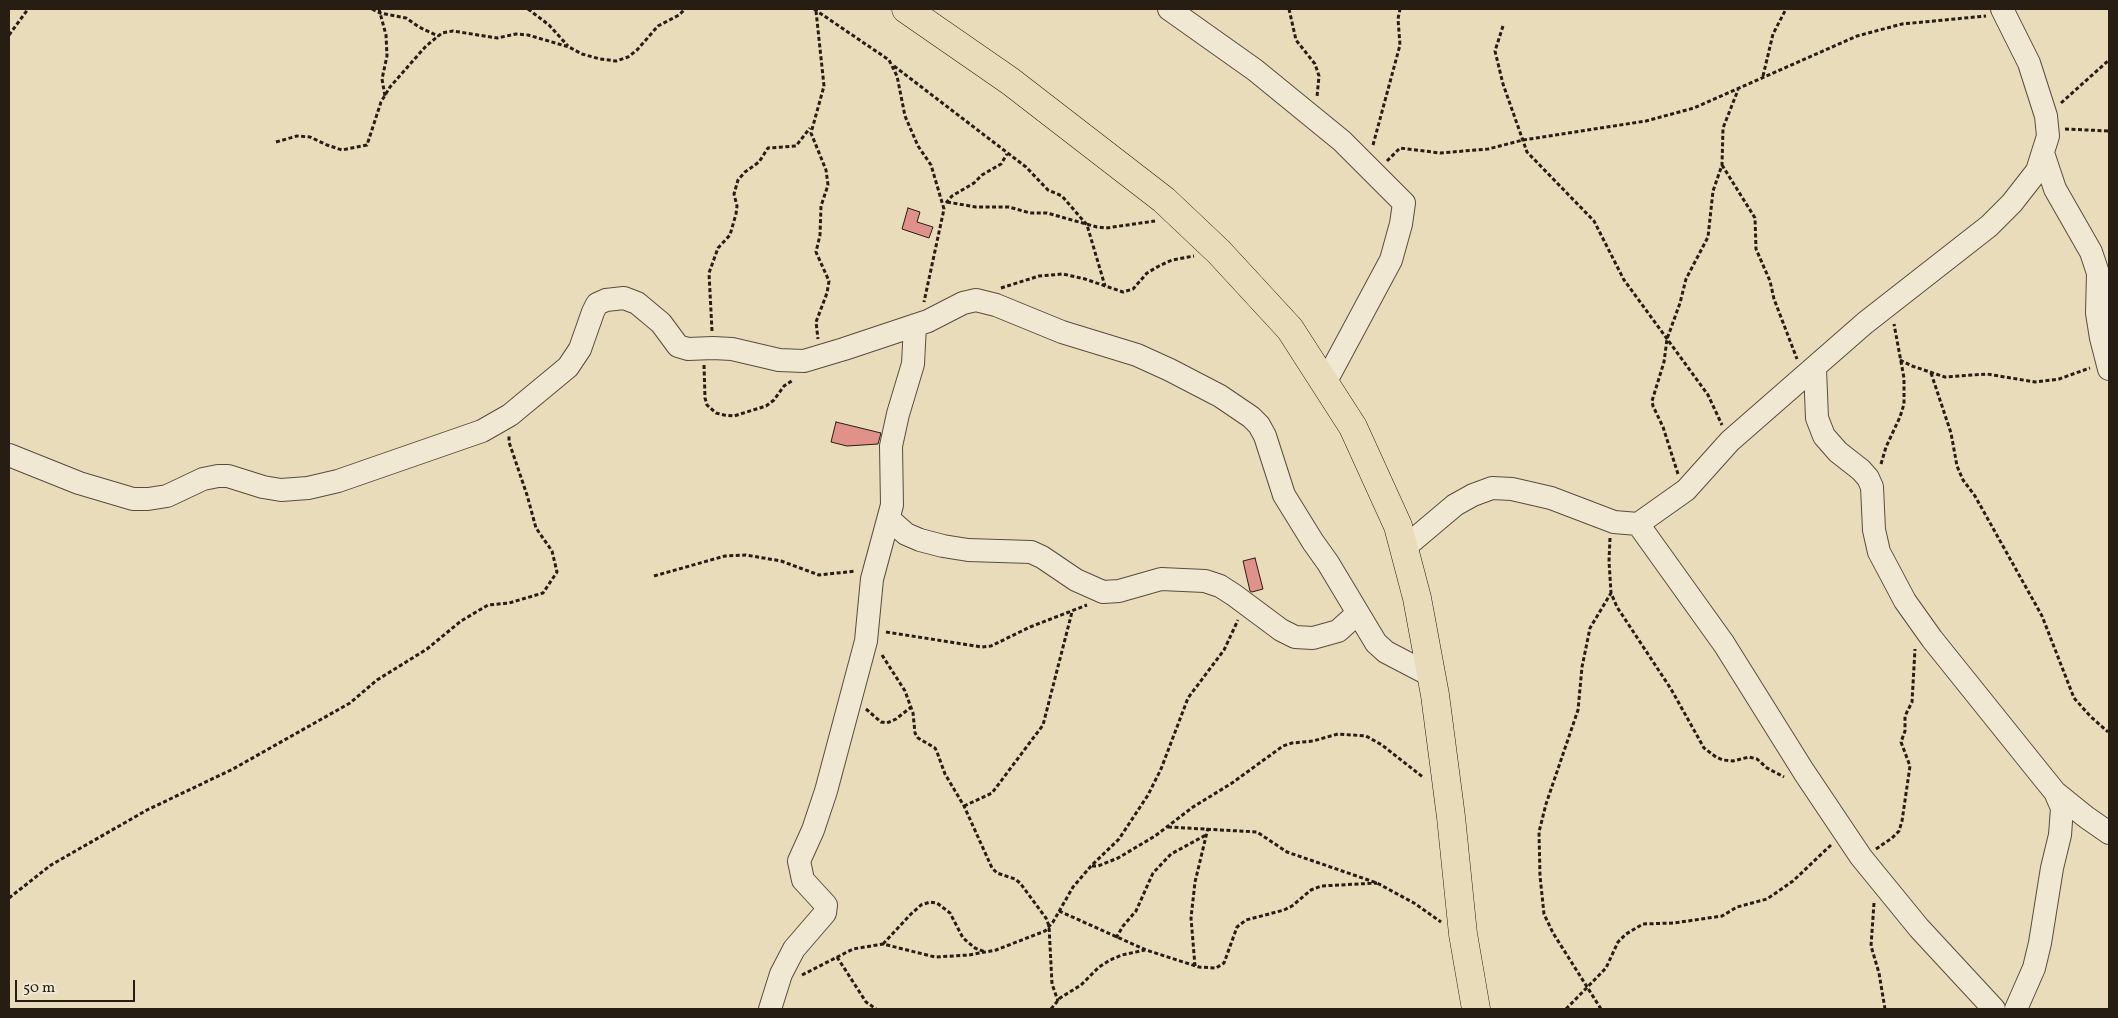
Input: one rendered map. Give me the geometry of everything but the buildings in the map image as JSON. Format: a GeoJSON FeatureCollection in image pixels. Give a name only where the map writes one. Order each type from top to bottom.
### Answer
{"type":"FeatureCollection","features":[{"type":"Feature","properties":{"kind":"main road"},"geometry":{"type":"LineString","coordinates":[[906,9],[1010,81],[1143,184],[1182,217],[1219,252],[1290,328],[1353,426],[1398,526],[1417,598],[1432,676],[1451,816],[1465,943],[1476,1009]]}},
{"type":"Feature","properties":{"kind":"street"},"geometry":{"type":"LineString","coordinates":[[1169,9],[1255,70],[1342,140],[1404,203],[1401,224],[1391,260],[1325,383]]}},
{"type":"Feature","properties":{"kind":"street"},"geometry":{"type":"LineString","coordinates":[[1404,548],[1455,505],[1473,495],[1492,488],[1512,489],[1551,498],[1614,522],[1638,524],[1686,490],[1730,441],[1865,323],[1989,226],[2012,203],[2038,171],[2047,122],[2029,63],[2004,12]]}},
{"type":"Feature","properties":{"kind":"street"},"geometry":{"type":"LineString","coordinates":[[2043,152],[2054,189],[2091,252],[2098,273],[2097,313],[2108,365]]}},
{"type":"Feature","properties":{"kind":"street"},"geometry":{"type":"LineString","coordinates":[[9,455],[79,483],[133,499],[148,500],[167,496],[218,476],[228,476],[263,487],[293,490],[328,484],[352,476],[482,431],[510,415],[568,367],[580,349],[593,312],[598,304],[606,300],[624,298],[637,303],[661,323],[678,346],[688,349],[732,349],[779,360],[804,361],[917,325],[963,303],[976,300],[996,305],[1062,332],[1138,355],[1220,396],[1251,417],[1265,436],[1284,495],[1376,643],[1386,652],[1432,676]]}},
{"type":"Feature","properties":{"kind":"street"},"geometry":{"type":"LineString","coordinates":[[772,1002],[781,974],[794,949],[824,912],[826,905],[803,880],[799,861],[813,830],[826,791],[868,628],[874,572],[892,505],[891,460],[893,434],[913,364],[917,325]]}},
{"type":"Feature","properties":{"kind":"street"},"geometry":{"type":"LineString","coordinates":[[1811,372],[1817,418],[1824,436],[1838,452],[1853,463],[1868,478],[1872,487],[1874,530],[1879,552],[1915,616],[2054,792],[2062,808],[2060,835],[2052,868],[2040,944],[2034,968],[2016,1009]]}},
{"type":"Feature","properties":{"kind":"street"},"geometry":{"type":"LineString","coordinates":[[889,519],[906,534],[943,546],[968,550],[1030,552],[1042,557],[1083,584],[1104,592],[1119,591],[1161,579],[1205,581],[1220,586],[1281,630],[1295,637],[1313,638],[1338,631],[1358,613]]}},
{"type":"Feature","properties":{"kind":"street"},"geometry":{"type":"LineString","coordinates":[[1638,524],[1724,644],[1804,772],[1861,857],[1919,928],[1994,1009]]}},
{"type":"Feature","properties":{"kind":"street"},"geometry":{"type":"LineString","coordinates":[[2054,792],[2107,829]]}},
{"type":"Feature","properties":{"kind":"path"},"geometry":{"type":"LineString","coordinates":[[9,35],[28,9]]}},
{"type":"Feature","properties":{"kind":"path"},"geometry":{"type":"LineString","coordinates":[[372,9],[380,13],[406,18],[438,36]]}},
{"type":"Feature","properties":{"kind":"path"},"geometry":{"type":"LineString","coordinates":[[379,9],[386,36],[387,56],[382,79],[385,96]]}},
{"type":"Feature","properties":{"kind":"path"},"geometry":{"type":"LineString","coordinates":[[528,9],[549,25],[569,47]]}},
{"type":"Feature","properties":{"kind":"path"},"geometry":{"type":"LineString","coordinates":[[276,142],[296,136],[310,137],[342,150],[367,145],[385,96],[404,69],[426,46],[442,33],[453,31],[497,38],[516,34],[528,35],[569,47],[582,54],[616,61],[628,57],[637,50],[658,26],[679,15],[685,9]]}},
{"type":"Feature","properties":{"kind":"path"},"geometry":{"type":"LineString","coordinates":[[815,9],[889,60],[1026,167],[1048,190],[1062,196],[1087,225],[1105,286]]}},
{"type":"Feature","properties":{"kind":"path"},"geometry":{"type":"LineString","coordinates":[[812,125],[811,133],[826,170],[828,185],[821,206],[819,218],[820,235],[816,252],[829,281],[827,294],[816,322],[818,357],[784,386],[774,400],[766,406],[734,416],[724,415],[711,409],[705,398],[709,348],[709,273],[718,248],[728,240],[732,228],[737,206],[734,194],[738,180],[744,172],[759,162],[768,148],[796,146],[812,125],[817,114],[824,86],[815,9]]}},
{"type":"Feature","properties":{"kind":"path"},"geometry":{"type":"LineString","coordinates":[[1289,9],[1296,40],[1315,64],[1320,76],[1319,88],[1310,114]]}},
{"type":"Feature","properties":{"kind":"path"},"geometry":{"type":"LineString","coordinates":[[1372,169],[1375,136],[1400,45],[1398,18],[1400,9]]}},
{"type":"Feature","properties":{"kind":"path"},"geometry":{"type":"LineString","coordinates":[[1763,77],[1773,34],[1786,9]]}},
{"type":"Feature","properties":{"kind":"path"},"geometry":{"type":"LineString","coordinates":[[1372,169],[1384,163],[1400,148],[1440,153],[1488,149],[1523,140],[1646,120],[1694,108],[1857,36],[1902,24],[2004,12]]}},
{"type":"Feature","properties":{"kind":"path"},"geometry":{"type":"LineString","coordinates":[[1503,26],[1495,51],[1503,84],[1527,152],[1594,221],[1624,280],[1708,395],[1730,441]]}},
{"type":"Feature","properties":{"kind":"path"},"geometry":{"type":"LineString","coordinates":[[2047,122],[2109,60]]}},
{"type":"Feature","properties":{"kind":"path"},"geometry":{"type":"LineString","coordinates":[[892,64],[897,76],[905,116],[918,146],[931,165],[944,206],[942,226],[917,325]]}},
{"type":"Feature","properties":{"kind":"path"},"geometry":{"type":"LineString","coordinates":[[1686,490],[1676,470],[1663,427],[1652,406],[1652,401],[1664,362],[1667,339],[1680,303],[1686,279],[1708,237],[1713,191],[1722,165],[1723,128],[1738,89]]}},
{"type":"Feature","properties":{"kind":"path"},"geometry":{"type":"LineString","coordinates":[[2047,122],[2109,132]]}},
{"type":"Feature","properties":{"kind":"path"},"geometry":{"type":"LineString","coordinates":[[944,206],[952,196],[1001,164],[1007,154]]}},
{"type":"Feature","properties":{"kind":"path"},"geometry":{"type":"LineString","coordinates":[[1722,165],[1755,218],[1756,249],[1770,281],[1774,299],[1789,342],[1797,360],[1811,372]]}},
{"type":"Feature","properties":{"kind":"path"},"geometry":{"type":"LineString","coordinates":[[947,202],[976,207],[1010,207],[1030,213],[1047,214],[1106,228],[1182,217]]}},
{"type":"Feature","properties":{"kind":"path"},"geometry":{"type":"LineString","coordinates":[[976,300],[1008,285],[1039,276],[1063,274],[1085,279],[1123,292],[1132,289],[1147,273],[1172,260],[1219,252]]}},
{"type":"Feature","properties":{"kind":"path"},"geometry":{"type":"LineString","coordinates":[[1881,466],[1884,452],[1904,404],[1904,378],[1894,324],[1894,301]]}},
{"type":"Feature","properties":{"kind":"path"},"geometry":{"type":"LineString","coordinates":[[1900,360],[1931,373],[1952,378],[1987,374],[2035,382],[2059,379],[2108,365]]}},
{"type":"Feature","properties":{"kind":"path"},"geometry":{"type":"LineString","coordinates":[[1931,373],[1951,433],[1957,466],[1963,480],[1975,496],[2042,616],[2074,698],[2108,732]]}},
{"type":"Feature","properties":{"kind":"path"},"geometry":{"type":"LineString","coordinates":[[9,898],[51,865],[147,810],[233,768],[350,703],[377,680],[427,649],[468,617],[488,605],[509,603],[543,593],[557,572],[552,551],[536,528],[527,494],[509,442],[510,415]]}},
{"type":"Feature","properties":{"kind":"path"},"geometry":{"type":"LineString","coordinates":[[1614,522],[1610,537],[1609,553],[1611,592],[1617,607],[1671,688],[1709,753],[1723,760],[1733,761],[1749,757],[1788,779]]}},
{"type":"Feature","properties":{"kind":"path"},"geometry":{"type":"LineString","coordinates":[[654,576],[725,556],[746,555],[781,561],[819,575],[874,572]]}},
{"type":"Feature","properties":{"kind":"path"},"geometry":{"type":"LineString","coordinates":[[1601,1009],[1553,933],[1544,914],[1540,876],[1539,832],[1546,804],[1578,710],[1582,667],[1590,628],[1611,592]]}},
{"type":"Feature","properties":{"kind":"path"},"geometry":{"type":"LineString","coordinates":[[772,1002],[805,973],[853,949],[883,944],[936,958],[996,950],[1045,931],[1073,887],[1091,866],[1119,839],[1148,795],[1188,698],[1224,650],[1244,602]]}},
{"type":"Feature","properties":{"kind":"path"},"geometry":{"type":"LineString","coordinates":[[868,628],[982,648],[991,646],[1072,611],[1094,605]]}},
{"type":"Feature","properties":{"kind":"path"},"geometry":{"type":"LineString","coordinates":[[964,806],[992,793],[1044,725],[1072,611]]}},
{"type":"Feature","properties":{"kind":"path"},"geometry":{"type":"LineString","coordinates":[[1861,857],[1892,838],[1899,831],[1902,821],[1910,766],[1901,742],[1905,716],[1912,702],[1915,616]]}},
{"type":"Feature","properties":{"kind":"path"},"geometry":{"type":"LineString","coordinates":[[881,652],[901,683],[918,738],[935,748],[938,752],[945,774],[964,806],[992,868],[997,873],[1015,879],[1020,883],[1043,912],[1049,926],[1052,984],[1058,1001]]}},
{"type":"Feature","properties":{"kind":"path"},"geometry":{"type":"LineString","coordinates":[[852,690],[858,700],[881,722],[887,723],[896,719],[910,708]]}},
{"type":"Feature","properties":{"kind":"path"},"geometry":{"type":"LineString","coordinates":[[1091,866],[1098,866],[1118,858],[1167,827],[1192,807],[1232,783],[1283,746],[1292,743],[1314,741],[1338,734],[1366,736],[1382,745],[1426,779]]}},
{"type":"Feature","properties":{"kind":"path"},"geometry":{"type":"LineString","coordinates":[[1167,827],[1257,832],[1287,852],[1377,883],[1431,914],[1465,943]]}},
{"type":"Feature","properties":{"kind":"path"},"geometry":{"type":"LineString","coordinates":[[1196,966],[1191,918],[1195,882],[1208,828]]}},
{"type":"Feature","properties":{"kind":"path"},"geometry":{"type":"LineString","coordinates":[[1566,1009],[1606,968],[1618,942],[1626,934],[1642,924],[1674,923],[1722,916],[1737,907],[1767,899],[1793,881],[1844,832]]}},
{"type":"Feature","properties":{"kind":"path"},"geometry":{"type":"LineString","coordinates":[[1116,938],[1123,926],[1136,911],[1153,873],[1171,854],[1206,835]]}},
{"type":"Feature","properties":{"kind":"path"},"geometry":{"type":"LineString","coordinates":[[1877,878],[1873,909],[1872,946],[1885,1009]]}},
{"type":"Feature","properties":{"kind":"path"},"geometry":{"type":"LineString","coordinates":[[1059,911],[1146,950],[1211,969],[1220,967],[1224,963],[1237,927],[1246,920],[1284,910],[1311,890],[1321,886],[1377,883]]}},
{"type":"Feature","properties":{"kind":"path"},"geometry":{"type":"LineString","coordinates":[[883,944],[911,914],[930,902],[937,903],[950,913],[963,938],[975,948],[985,952]]}},
{"type":"Feature","properties":{"kind":"path"},"geometry":{"type":"LineString","coordinates":[[1051,1009],[1058,1001],[1081,985],[1099,967],[1110,960],[1122,955],[1146,950]]}},
{"type":"Feature","properties":{"kind":"path"},"geometry":{"type":"LineString","coordinates":[[836,957],[866,1002],[876,1009]]}}]}
